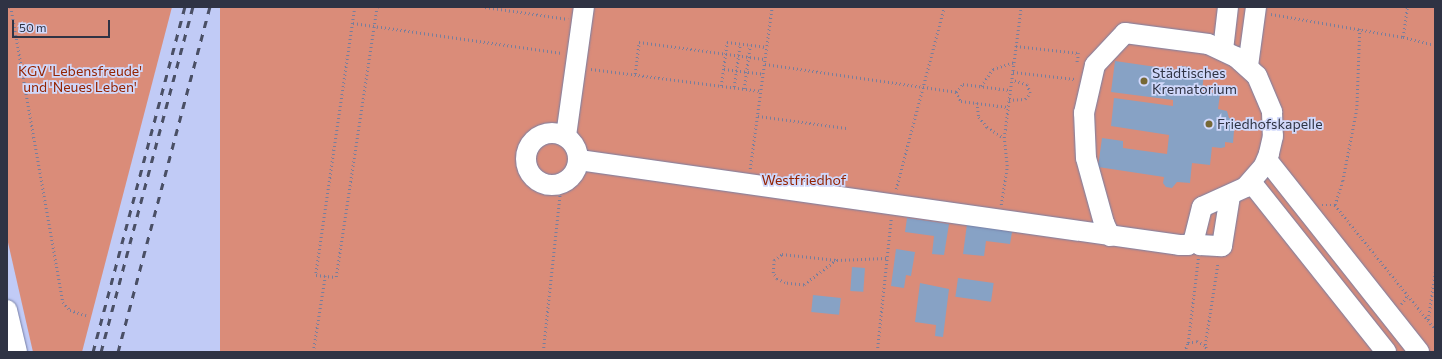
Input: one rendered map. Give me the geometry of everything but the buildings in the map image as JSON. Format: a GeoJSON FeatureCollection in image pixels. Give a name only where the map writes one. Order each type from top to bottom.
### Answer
{"type":"FeatureCollection","features":[{"type":"Feature","properties":{"kind":"street"},"geometry":{"type":"LineString","coordinates":[[1223,50],[1228,7]]}},
{"type":"Feature","properties":{"kind":"street"},"geometry":{"type":"LineString","coordinates":[[1248,66],[1256,9]]}},
{"type":"Feature","properties":{"kind":"street"},"geometry":{"type":"LineString","coordinates":[[566,136],[583,14]]}},
{"type":"Feature","properties":{"kind":"street"},"geometry":{"type":"LineString","coordinates":[[1110,236],[1104,223],[1086,154],[1084,113],[1097,62],[1121,36],[1130,32],[1203,43],[1223,50],[1248,66],[1263,87],[1272,112],[1273,136],[1267,160],[1251,182],[1230,196],[1203,206],[1197,243]]}},
{"type":"Feature","properties":{"kind":"street"},"geometry":{"type":"LineString","coordinates":[[557,133],[566,136],[573,143],[579,160],[575,172],[561,184],[547,185],[539,181],[530,172],[527,154],[529,146],[543,134],[557,133]]}},
{"type":"Feature","properties":{"kind":"street"},"geometry":{"type":"LineString","coordinates":[[579,160],[892,203],[1110,236],[1183,245],[1197,243],[1220,247],[1223,242],[1230,196]]}},
{"type":"Feature","properties":{"kind":"street"},"geometry":{"type":"LineString","coordinates":[[1267,160],[1418,352]]}},
{"type":"Feature","properties":{"kind":"street"},"geometry":{"type":"LineString","coordinates":[[1251,182],[1386,352]]}},
{"type":"Feature","properties":{"kind":"street"},"geometry":{"type":"LineString","coordinates":[[7,310],[17,352]]}},
{"type":"Feature","properties":{"kind":"path"},"geometry":{"type":"LineString","coordinates":[[11,7],[63,302],[70,310],[87,316]]}},
{"type":"Feature","properties":{"kind":"path"},"geometry":{"type":"LineString","coordinates":[[355,7],[316,275],[336,277],[377,7]]}},
{"type":"Feature","properties":{"kind":"path"},"geometry":{"type":"LineString","coordinates":[[484,7],[583,14]]}},
{"type":"Feature","properties":{"kind":"path"},"geometry":{"type":"LineString","coordinates":[[748,183],[772,7]]}},
{"type":"Feature","properties":{"kind":"path"},"geometry":{"type":"LineString","coordinates":[[877,352],[892,203],[944,7]]}},
{"type":"Feature","properties":{"kind":"path"},"geometry":{"type":"LineString","coordinates":[[1004,190],[1007,166],[1004,138],[1021,7]]}},
{"type":"Feature","properties":{"kind":"path"},"geometry":{"type":"LineString","coordinates":[[1402,37],[1407,7]]}},
{"type":"Feature","properties":{"kind":"path"},"geometry":{"type":"LineString","coordinates":[[1256,9],[1402,37],[1435,45]]}},
{"type":"Feature","properties":{"kind":"path"},"geometry":{"type":"LineString","coordinates":[[352,22],[577,61],[635,74],[761,91]]}},
{"type":"Feature","properties":{"kind":"path"},"geometry":{"type":"LineString","coordinates":[[1360,29],[1357,110],[1343,181],[1335,205],[1435,329]]}},
{"type":"Feature","properties":{"kind":"path"},"geometry":{"type":"LineString","coordinates":[[635,74],[639,42],[765,59]]}},
{"type":"Feature","properties":{"kind":"path"},"geometry":{"type":"LineString","coordinates":[[721,86],[727,42],[767,47]]}},
{"type":"Feature","properties":{"kind":"path"},"geometry":{"type":"LineString","coordinates":[[734,87],[740,44]]}},
{"type":"Feature","properties":{"kind":"path"},"geometry":{"type":"LineString","coordinates":[[744,89],[750,45]]}},
{"type":"Feature","properties":{"kind":"path"},"geometry":{"type":"LineString","coordinates":[[1016,46],[1079,53],[1077,66]]}},
{"type":"Feature","properties":{"kind":"path"},"geometry":{"type":"LineString","coordinates":[[981,87],[993,69],[1014,62]]}},
{"type":"Feature","properties":{"kind":"path"},"geometry":{"type":"LineString","coordinates":[[764,64],[956,92]]}},
{"type":"Feature","properties":{"kind":"path"},"geometry":{"type":"LineString","coordinates":[[724,69],[763,74]]}},
{"type":"Feature","properties":{"kind":"path"},"geometry":{"type":"LineString","coordinates":[[1013,72],[1075,79]]}},
{"type":"Feature","properties":{"kind":"path"},"geometry":{"type":"LineString","coordinates":[[1074,86],[1076,73]]}},
{"type":"Feature","properties":{"kind":"path"},"geometry":{"type":"LineString","coordinates":[[1009,100],[1024,99],[1030,93],[1027,85],[1012,80]]}},
{"type":"Feature","properties":{"kind":"path"},"geometry":{"type":"LineString","coordinates":[[956,92],[963,84],[1010,90]]}},
{"type":"Feature","properties":{"kind":"path"},"geometry":{"type":"LineString","coordinates":[[956,92],[961,101],[1008,107]]}},
{"type":"Feature","properties":{"kind":"path"},"geometry":{"type":"LineString","coordinates":[[977,103],[979,117],[987,127],[1004,138]]}},
{"type":"Feature","properties":{"kind":"path"},"geometry":{"type":"LineString","coordinates":[[758,116],[846,128]]}},
{"type":"Feature","properties":{"kind":"path"},"geometry":{"type":"LineString","coordinates":[[542,352],[561,184]]}},
{"type":"Feature","properties":{"kind":"path"},"geometry":{"type":"LineString","coordinates":[[1184,352],[1188,343],[1197,243]]}},
{"type":"Feature","properties":{"kind":"path"},"geometry":{"type":"LineString","coordinates":[[1207,352],[1205,345],[1220,247]]}},
{"type":"Feature","properties":{"kind":"path"},"geometry":{"type":"LineString","coordinates":[[837,260],[804,285],[785,284],[777,279],[773,273],[774,260],[782,254],[837,260],[887,258]]}},
{"type":"Feature","properties":{"kind":"path"},"geometry":{"type":"LineString","coordinates":[[1428,320],[1435,272]]}},
{"type":"Feature","properties":{"kind":"path"},"geometry":{"type":"LineString","coordinates":[[313,352],[325,276]]}},
{"type":"Feature","properties":{"kind":"path"},"geometry":{"type":"LineString","coordinates":[[1188,343],[1197,341],[1205,345]]}},
{"type":"Feature","properties":{"kind":"green space","name":"KGV 'Lebensfreude' und 'Neues Leben'"},"geometry":{"type":"Polygon","coordinates":[[[7,7],[172,7],[82,352],[33,352],[7,238],[7,7]]]}},
{"type":"Feature","properties":{"kind":"green space","name":"Westfriedhof"},"geometry":{"type":"Polygon","coordinates":[[[220,7],[1435,7],[1435,352],[220,352],[220,7]]]}},
{"type":"Feature","properties":{"kind":"railway"},"geometry":{"type":"LineString","coordinates":[[93,352],[185,7]]}},
{"type":"Feature","properties":{"kind":"railway"},"geometry":{"type":"LineString","coordinates":[[101,352],[193,7]]}},
{"type":"Feature","properties":{"kind":"railway"},"geometry":{"type":"LineString","coordinates":[[118,352],[210,7]]}},
{"type":"Feature","properties":{"kind":"place","name":"Städtisches Krematorium"},"geometry":{"type":"Point","coordinates":[1144,81]}},
{"type":"Feature","properties":{"kind":"place","name":"Friedhofskapelle"},"geometry":{"type":"Point","coordinates":[1209,124]}}]}
